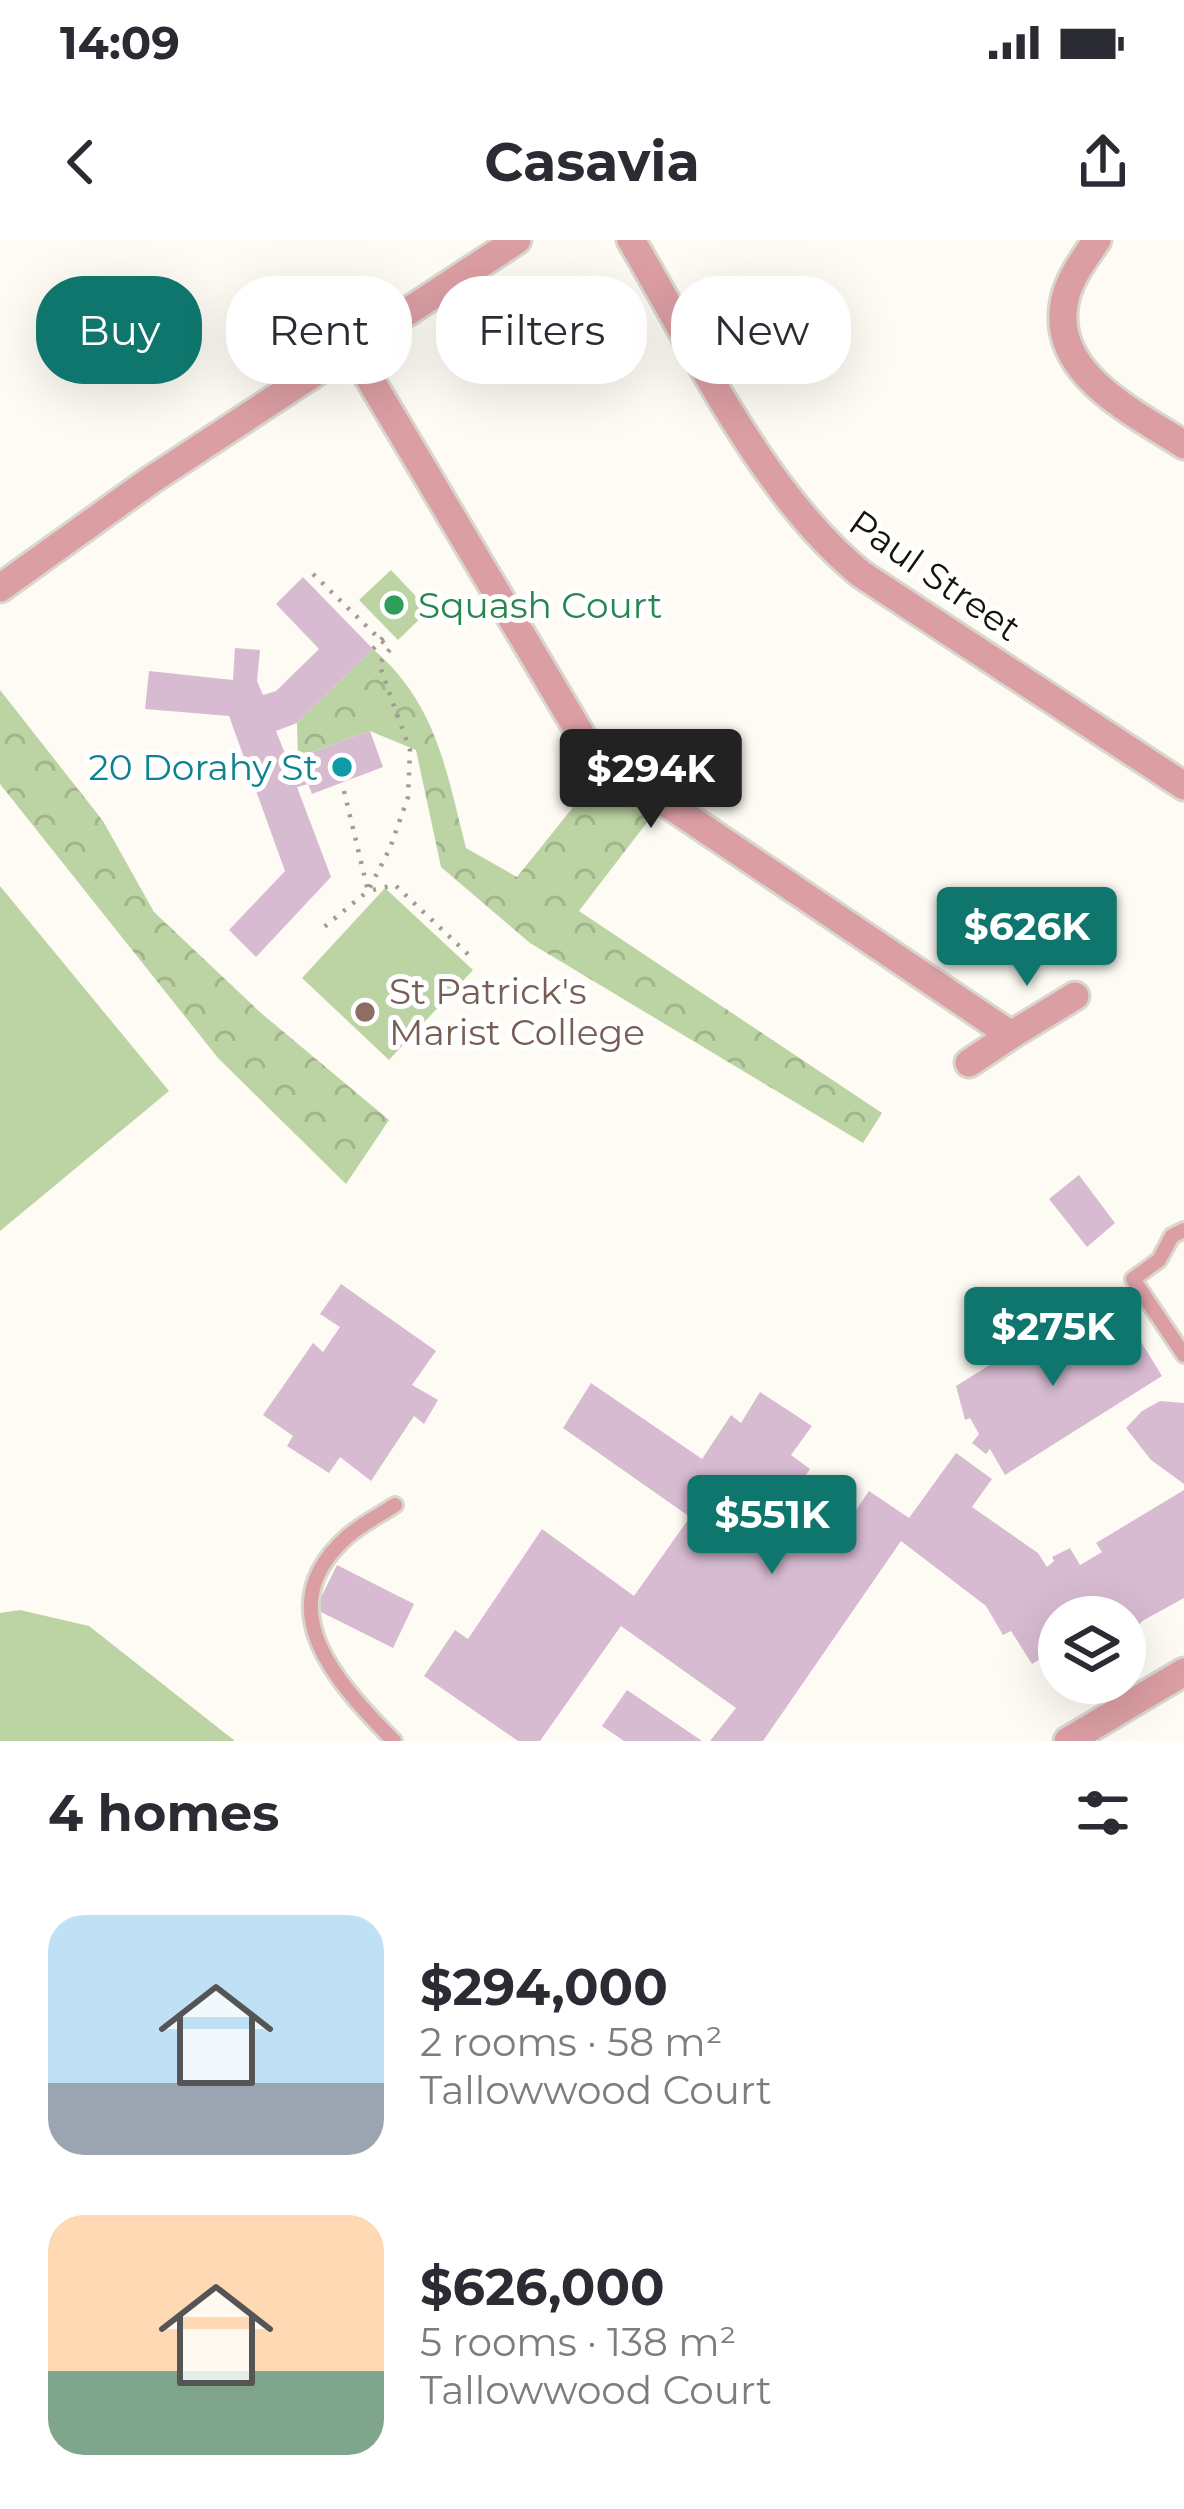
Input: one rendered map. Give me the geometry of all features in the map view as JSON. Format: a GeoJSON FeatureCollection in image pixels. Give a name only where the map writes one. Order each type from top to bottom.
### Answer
{"type":"FeatureCollection","features":[{"type":"Feature","properties":{"kind":"street"},"geometry":{"type":"LineString","coordinates":[[412,309],[517,240]]}},
{"type":"Feature","properties":{"kind":"street","name":"Paul Street"},"geometry":{"type":"LineString","coordinates":[[631,240],[766,469],[827,546],[862,574],[1184,786]]}},
{"type":"Feature","properties":{"kind":"street"},"geometry":{"type":"LineString","coordinates":[[1097,240],[1064,300],[1069,348],[1081,369],[1104,392],[1184,445]]}},
{"type":"Feature","properties":{"kind":"street"},"geometry":{"type":"LineString","coordinates":[[0,587],[298,384]]}},
{"type":"Feature","properties":{"kind":"street"},"geometry":{"type":"LineString","coordinates":[[373,384],[587,745],[1011,1035]]}},
{"type":"Feature","properties":{"kind":"street"},"geometry":{"type":"LineString","coordinates":[[969,1063],[1075,996]]}},
{"type":"Feature","properties":{"kind":"street"},"geometry":{"type":"LineString","coordinates":[[1068,1741],[1184,1672]]}},
{"type":"Feature","properties":{"kind":"lane"},"geometry":{"type":"LineString","coordinates":[[1184,1230],[1172,1236],[1159,1260],[1133,1279],[1184,1355]]}},
{"type":"Feature","properties":{"kind":"lane"},"geometry":{"type":"LineString","coordinates":[[394,1741],[343,1690],[308,1616],[315,1576],[347,1537],[395,1504]]}},
{"type":"Feature","properties":{"kind":"path"},"geometry":{"type":"LineString","coordinates":[[313,574],[390,649],[379,664],[410,750],[408,796],[390,848],[368,891],[323,928]]}},
{"type":"Feature","properties":{"kind":"path"},"geometry":{"type":"LineString","coordinates":[[373,649],[389,631]]}},
{"type":"Feature","properties":{"kind":"path"},"geometry":{"type":"LineString","coordinates":[[344,791],[368,891]]}},
{"type":"Feature","properties":{"kind":"path"},"geometry":{"type":"LineString","coordinates":[[368,891],[395,885],[471,957]]}},
{"type":"Feature","properties":{"kind":"green space","name":"Squash Court"},"geometry":{"type":"Polygon","coordinates":[[[391,570],[429,610],[398,640],[359,600],[391,570]]]}},
{"type":"Feature","properties":{"kind":"green space"},"geometry":{"type":"Polygon","coordinates":[[[373,649],[395,670],[425,716],[445,765],[466,848],[517,877],[599,775],[655,812],[579,911],[882,1113],[863,1143],[530,943],[441,867],[416,750],[370,731],[298,757],[297,723],[373,649]]]}},
{"type":"Feature","properties":{"kind":"green space"},"geometry":{"type":"Polygon","coordinates":[[[0,690],[103,821],[154,912],[261,1013],[389,1120],[346,1184],[218,1058],[0,784],[0,690]]]}},
{"type":"Feature","properties":{"kind":"green space"},"geometry":{"type":"Polygon","coordinates":[[[0,886],[169,1091],[0,1231],[0,886]]]}},
{"type":"Feature","properties":{"kind":"green space"},"geometry":{"type":"Polygon","coordinates":[[[385,888],[473,970],[389,1060],[302,978],[385,888]]]}},
{"type":"Feature","properties":{"kind":"green space"},"geometry":{"type":"Polygon","coordinates":[[[20,1610],[89,1626],[235,1741],[0,1741],[0,1613],[20,1610]]]}},
{"type":"Feature","properties":{"kind":"building","name":"20 Dorahy St"},"geometry":{"type":"Polygon","coordinates":[[[303,577],[373,649],[297,723],[276,731],[292,771],[303,768],[298,757],[370,731],[383,767],[312,794],[308,784],[297,787],[331,877],[256,957],[229,930],[285,871],[229,716],[145,709],[149,671],[233,680],[235,648],[260,650],[257,681],[263,695],[276,691],[319,649],[276,604],[303,577]]]}},
{"type":"Feature","properties":{"kind":"building"},"geometry":{"type":"Polygon","coordinates":[[[1079,1175],[1115,1223],[1087,1247],[1049,1199],[1079,1175]]]}},
{"type":"Feature","properties":{"kind":"building"},"geometry":{"type":"Polygon","coordinates":[[[341,1284],[436,1351],[412,1385],[438,1400],[424,1424],[414,1416],[371,1481],[340,1457],[329,1473],[287,1446],[293,1436],[263,1415],[313,1343],[323,1352],[340,1327],[320,1314],[341,1284]]]}},
{"type":"Feature","properties":{"kind":"building"},"geometry":{"type":"Polygon","coordinates":[[[1078,1310],[1085,1344],[1127,1319],[1162,1376],[1005,1475],[990,1449],[986,1454],[972,1443],[979,1434],[970,1418],[965,1420],[956,1386],[1078,1310]]]}},
{"type":"Feature","properties":{"kind":"building"},"geometry":{"type":"Polygon","coordinates":[[[591,1383],[702,1459],[731,1415],[741,1423],[760,1392],[812,1426],[791,1455],[810,1469],[788,1501],[839,1535],[869,1491],[909,1518],[956,1453],[992,1479],[972,1507],[1038,1553],[1047,1567],[1052,1557],[1070,1548],[1080,1565],[1102,1552],[1096,1543],[1184,1490],[1184,1598],[1146,1619],[1146,1596],[1038,1596],[1038,1660],[1032,1664],[1011,1631],[1003,1635],[986,1606],[901,1541],[763,1741],[710,1741],[736,1708],[621,1626],[540,1741],[518,1741],[424,1676],[455,1630],[468,1639],[542,1529],[634,1596],[690,1517],[563,1428],[591,1383]]]}},
{"type":"Feature","properties":{"kind":"building"},"geometry":{"type":"Polygon","coordinates":[[[1160,1401],[1184,1403],[1184,1484],[1151,1460],[1126,1428],[1160,1401]]]}},
{"type":"Feature","properties":{"kind":"building"},"geometry":{"type":"Polygon","coordinates":[[[337,1565],[414,1604],[393,1648],[315,1609],[337,1565]]]}},
{"type":"Feature","properties":{"kind":"building"},"geometry":{"type":"Polygon","coordinates":[[[627,1690],[702,1741],[624,1741],[602,1726],[627,1690]]]}},
{"type":"Feature","properties":{"kind":"place","name":"Squash Court"},"geometry":{"type":"Point","coordinates":[394,605]}},
{"type":"Feature","properties":{"kind":"place","name":"20 Dorahy St"},"geometry":{"type":"Point","coordinates":[342,767]}},
{"type":"Feature","properties":{"kind":"place","name":"St Patrick's Marist College"},"geometry":{"type":"Point","coordinates":[365,1012]}}]}
